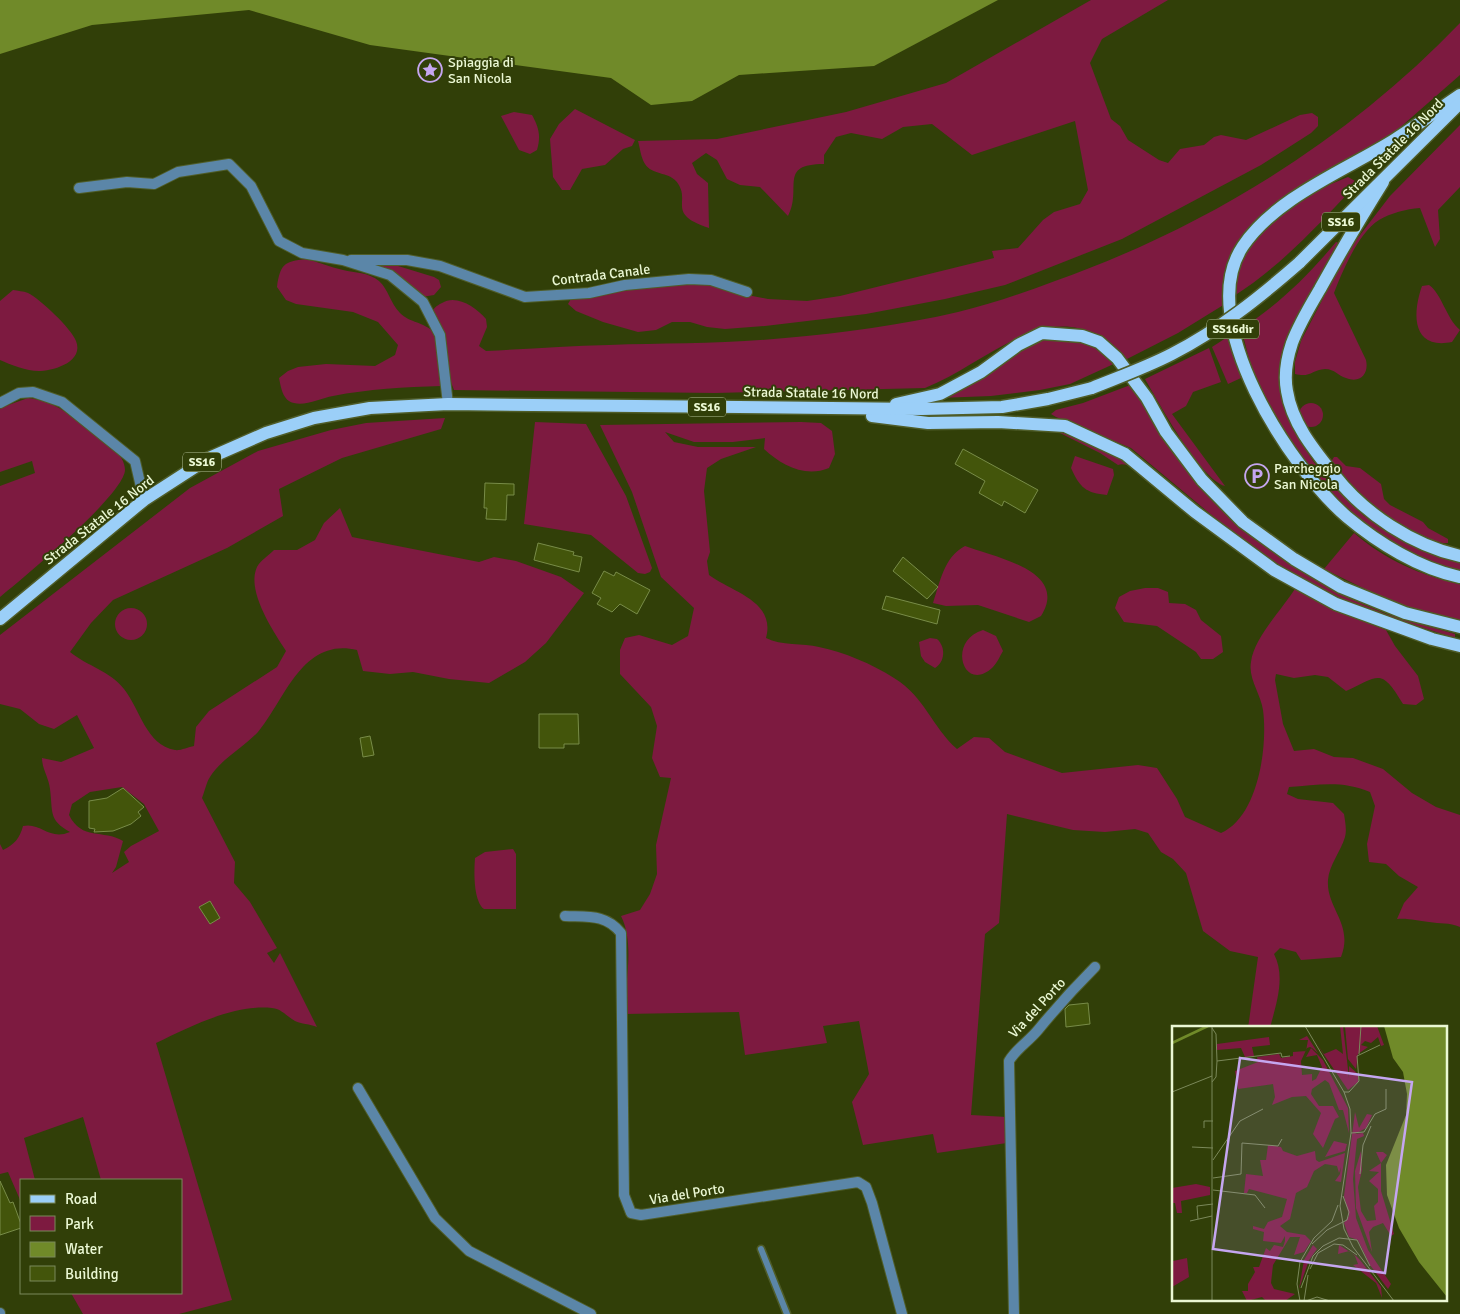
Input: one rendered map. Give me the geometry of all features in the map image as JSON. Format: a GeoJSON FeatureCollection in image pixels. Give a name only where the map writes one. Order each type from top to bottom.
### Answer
{"type":"FeatureCollection","features":[{"type":"Feature","properties":{"kind":"main road","name":"SS16dir"},"geometry":{"type":"LineString","coordinates":[[1460,96],[1394,140],[1289,202],[1265,222],[1243,246],[1230,272],[1228,296],[1235,340],[1250,380],[1279,434],[1323,494],[1347,517],[1371,535],[1409,558],[1444,574],[1460,577]]}},
{"type":"Feature","properties":{"kind":"main road","name":"Strada Statale 16 Nord"},"geometry":{"type":"LineString","coordinates":[[0,619],[144,500],[208,458],[257,437],[304,421],[370,408],[448,404],[873,409],[1002,407],[1048,400],[1092,388],[1171,354],[1204,336],[1254,302],[1300,263],[1460,103]]}},
{"type":"Feature","properties":{"kind":"main road"},"geometry":{"type":"LineString","coordinates":[[1383,182],[1345,244],[1292,342],[1286,368],[1286,391],[1293,413],[1310,444],[1340,482],[1361,504],[1380,520],[1418,540],[1460,556]]}},
{"type":"Feature","properties":{"kind":"main road"},"geometry":{"type":"LineString","coordinates":[[873,409],[940,394],[981,372],[1018,345],[1042,333],[1082,336],[1099,342],[1117,358],[1127,371],[1147,398],[1166,432],[1202,480],[1243,522],[1294,559],[1341,588],[1405,613],[1460,627]]}},
{"type":"Feature","properties":{"kind":"main road"},"geometry":{"type":"LineString","coordinates":[[815,408],[928,423],[998,422],[1065,426],[1125,454],[1195,512],[1282,574],[1336,604],[1432,639],[1460,646]]}},
{"type":"Feature","properties":{"kind":"street","name":"Contrada Canale"},"geometry":{"type":"LineString","coordinates":[[79,188],[127,182],[154,184],[178,172],[229,164],[251,186],[279,241],[302,253],[343,260],[390,275],[423,302],[440,335],[448,404]]}},
{"type":"Feature","properties":{"kind":"street","name":"Contrada Canale"},"geometry":{"type":"LineString","coordinates":[[343,260],[408,260],[440,266],[525,297],[589,293],[625,285],[689,279],[711,280],[747,292]]}},
{"type":"Feature","properties":{"kind":"street"},"geometry":{"type":"LineString","coordinates":[[0,403],[19,393],[33,392],[62,402],[135,461],[144,500]]}},
{"type":"Feature","properties":{"kind":"street","name":"Via del Porto"},"geometry":{"type":"LineString","coordinates":[[565,916],[603,918],[613,923],[621,933],[624,1195],[631,1213],[641,1215],[858,1182],[866,1186],[902,1314]]}},
{"type":"Feature","properties":{"kind":"street","name":"Via del Porto"},"geometry":{"type":"LineString","coordinates":[[1014,1314],[1009,1062],[1014,1053],[1037,1032],[1054,1009],[1095,966]]}},
{"type":"Feature","properties":{"kind":"street"},"geometry":{"type":"LineString","coordinates":[[358,1088],[435,1218],[451,1236],[469,1251],[591,1314]]}},
{"type":"Feature","properties":{"kind":"lane"},"geometry":{"type":"LineString","coordinates":[[761,1249],[787,1314]]}},
{"type":"Feature","properties":{"kind":"green space"},"geometry":{"type":"Polygon","coordinates":[[[1091,0],[1168,0],[1102,39],[1090,63],[1111,119],[1120,126],[1128,140],[1159,160],[1168,163],[1180,149],[1204,145],[1214,137],[1221,135],[1246,140],[1300,115],[1312,113],[1318,117],[1318,126],[1311,133],[1261,165],[1122,239],[1005,285],[866,314],[725,329],[707,327],[690,322],[672,322],[656,330],[638,332],[603,322],[576,311],[568,304],[572,297],[621,288],[709,280],[737,293],[768,299],[807,301],[840,296],[994,258],[992,251],[1018,248],[1043,220],[1054,212],[1080,204],[1088,190],[1075,121],[972,155],[932,124],[903,127],[882,139],[851,133],[836,137],[824,155],[824,164],[810,165],[801,168],[796,173],[792,206],[788,216],[760,187],[740,185],[727,179],[717,160],[706,153],[692,163],[697,174],[708,183],[709,228],[687,217],[683,212],[682,195],[676,181],[669,176],[648,168],[642,159],[638,141],[717,139],[846,112],[946,83],[1091,0]]]}},
{"type":"Feature","properties":{"kind":"green space"},"geometry":{"type":"Polygon","coordinates":[[[1460,23],[1460,75],[1380,145],[1251,227],[1244,235],[1235,253],[1229,273],[1225,304],[1178,333],[1127,359],[1101,337],[1075,328],[1050,328],[1025,335],[1000,347],[925,388],[715,393],[454,390],[449,377],[445,337],[432,314],[436,306],[453,300],[466,303],[486,319],[487,327],[479,346],[486,351],[594,345],[741,341],[828,334],[937,317],[1031,290],[1111,259],[1167,234],[1272,176],[1323,142],[1371,105],[1417,65],[1460,23]]]}},
{"type":"Feature","properties":{"kind":"green space"},"geometry":{"type":"Polygon","coordinates":[[[575,109],[635,140],[632,146],[623,149],[605,165],[582,169],[570,190],[562,190],[553,177],[550,139],[559,124],[575,109]]]}},
{"type":"Feature","properties":{"kind":"green space"},"geometry":{"type":"Polygon","coordinates":[[[514,112],[532,115],[536,124],[539,132],[537,150],[530,154],[519,150],[501,116],[514,112]]]}},
{"type":"Feature","properties":{"kind":"green space"},"geometry":{"type":"Polygon","coordinates":[[[1460,125],[1460,187],[1438,210],[1440,239],[1435,247],[1420,208],[1409,209],[1379,220],[1358,243],[1346,264],[1334,293],[1366,360],[1365,373],[1356,380],[1343,377],[1328,369],[1304,375],[1295,374],[1295,362],[1301,341],[1347,252],[1390,196],[1460,125]]]}},
{"type":"Feature","properties":{"kind":"green space"},"geometry":{"type":"Polygon","coordinates":[[[1348,177],[1355,181],[1355,186],[1298,245],[1268,272],[1234,296],[1238,267],[1252,242],[1276,218],[1319,189],[1348,177]]]}},
{"type":"Feature","properties":{"kind":"green space"},"geometry":{"type":"Polygon","coordinates":[[[1336,242],[1339,243],[1298,323],[1285,404],[1300,440],[1313,461],[1336,489],[1364,516],[1392,534],[1460,562],[1460,572],[1401,548],[1353,515],[1313,473],[1295,448],[1262,394],[1254,377],[1241,329],[1268,310],[1292,289],[1315,267],[1336,242]]]}},
{"type":"Feature","properties":{"kind":"green space"},"geometry":{"type":"Polygon","coordinates":[[[359,254],[434,277],[439,280],[441,287],[434,295],[422,297],[355,255],[359,254]]]}},
{"type":"Feature","properties":{"kind":"green space"},"geometry":{"type":"Polygon","coordinates":[[[306,259],[375,278],[387,292],[400,313],[435,333],[441,386],[360,392],[299,404],[287,400],[283,394],[279,378],[288,371],[298,367],[326,364],[375,366],[395,355],[398,345],[378,322],[353,312],[296,304],[286,300],[277,287],[282,269],[288,263],[306,259]]]}},
{"type":"Feature","properties":{"kind":"green space"},"geometry":{"type":"Polygon","coordinates":[[[1429,285],[1460,330],[1452,342],[1439,343],[1429,341],[1418,328],[1417,308],[1419,297],[1422,286],[1429,285]]]}},
{"type":"Feature","properties":{"kind":"green space"},"geometry":{"type":"Polygon","coordinates":[[[13,290],[26,292],[33,296],[55,314],[68,329],[76,341],[77,348],[76,354],[67,363],[54,369],[36,371],[0,360],[0,301],[13,290]]]}},
{"type":"Feature","properties":{"kind":"green space"},"geometry":{"type":"Polygon","coordinates":[[[1229,336],[1241,378],[1228,384],[1212,347],[1229,336]]]}},
{"type":"Feature","properties":{"kind":"green space"},"geometry":{"type":"Polygon","coordinates":[[[1045,338],[1084,339],[1118,362],[1070,384],[991,396],[939,398],[1012,352],[1045,338]]]}},
{"type":"Feature","properties":{"kind":"green space"},"geometry":{"type":"Polygon","coordinates":[[[1209,348],[1221,382],[1193,392],[1186,406],[1172,414],[1225,486],[1204,470],[1192,455],[1145,379],[1209,348]]]}},
{"type":"Feature","properties":{"kind":"green space"},"geometry":{"type":"Polygon","coordinates":[[[1133,384],[1209,492],[1320,581],[1349,598],[1386,614],[1455,634],[1455,638],[1357,607],[1299,577],[1267,557],[1220,522],[1131,448],[1051,414],[1056,410],[1083,403],[1133,384]]]}},
{"type":"Feature","properties":{"kind":"green space"},"geometry":{"type":"Polygon","coordinates":[[[28,398],[47,402],[63,410],[78,421],[114,448],[122,459],[125,470],[120,482],[91,516],[71,536],[0,597],[0,486],[35,473],[32,461],[0,472],[0,408],[28,398]]]}},
{"type":"Feature","properties":{"kind":"green space"},"geometry":{"type":"Polygon","coordinates":[[[1311,403],[1320,406],[1323,415],[1320,424],[1311,427],[1302,424],[1299,415],[1302,406],[1311,403]]]}},
{"type":"Feature","properties":{"kind":"green space"},"geometry":{"type":"Polygon","coordinates":[[[445,418],[441,429],[342,458],[279,489],[283,516],[227,548],[113,600],[91,623],[70,652],[105,673],[124,689],[150,734],[165,747],[175,750],[194,746],[196,727],[209,711],[277,667],[286,651],[268,622],[258,599],[255,587],[257,567],[274,550],[297,550],[315,540],[324,523],[340,508],[352,537],[479,562],[494,557],[516,561],[561,577],[584,593],[546,643],[525,662],[489,683],[449,679],[413,672],[390,674],[363,671],[357,650],[338,648],[322,653],[297,674],[258,732],[214,771],[207,782],[202,798],[235,862],[234,883],[250,902],[277,948],[267,953],[274,963],[280,953],[317,1027],[295,1021],[281,1011],[272,1008],[257,1008],[227,1013],[212,1018],[156,1043],[232,1300],[179,1314],[83,1314],[72,1294],[182,1294],[182,1179],[101,1179],[83,1117],[24,1138],[35,1179],[20,1179],[20,1200],[8,1172],[0,1174],[0,844],[3,850],[10,846],[18,838],[23,826],[29,825],[56,834],[70,832],[58,823],[53,814],[49,785],[42,758],[61,762],[94,748],[77,715],[54,729],[39,724],[20,709],[0,704],[0,635],[190,488],[258,451],[331,430],[366,423],[445,418]],[[122,787],[90,792],[72,804],[69,815],[80,828],[123,841],[116,867],[112,873],[129,862],[124,852],[131,846],[159,831],[144,804],[122,787]]]}},
{"type":"Feature","properties":{"kind":"green space"},"geometry":{"type":"Polygon","coordinates":[[[535,422],[586,424],[626,496],[652,568],[650,572],[645,574],[638,573],[591,535],[524,524],[535,422]]]}},
{"type":"Feature","properties":{"kind":"green space"},"geometry":{"type":"Polygon","coordinates":[[[821,423],[832,431],[835,454],[829,468],[811,472],[786,465],[771,455],[764,449],[765,438],[733,442],[694,442],[665,432],[674,442],[698,447],[756,447],[721,459],[707,468],[704,491],[710,552],[707,561],[709,575],[750,599],[765,615],[767,625],[766,638],[772,641],[813,646],[838,652],[867,663],[894,678],[914,694],[948,740],[957,749],[974,737],[989,738],[1005,752],[1062,773],[1138,765],[1157,768],[1177,799],[1185,817],[1221,833],[1234,825],[1244,812],[1252,797],[1262,761],[1264,743],[1263,710],[1251,674],[1253,653],[1263,633],[1296,587],[1347,615],[1386,630],[1395,646],[1418,676],[1424,699],[1416,705],[1403,704],[1389,684],[1379,678],[1366,681],[1346,691],[1328,677],[1315,675],[1294,678],[1276,674],[1275,680],[1283,724],[1294,751],[1314,749],[1334,757],[1353,758],[1383,769],[1412,793],[1436,807],[1460,815],[1460,927],[1409,919],[1397,919],[1404,903],[1418,887],[1399,876],[1386,864],[1369,862],[1367,844],[1375,806],[1370,792],[1360,788],[1340,785],[1289,787],[1287,794],[1298,799],[1333,803],[1344,814],[1345,837],[1328,880],[1331,899],[1342,926],[1344,945],[1341,957],[1301,960],[1296,952],[1280,948],[1274,954],[1278,963],[1280,981],[1270,1026],[1248,1026],[1258,957],[1230,951],[1203,931],[1186,873],[1173,859],[1161,852],[1148,833],[1135,829],[1105,832],[1073,830],[1007,814],[999,923],[985,934],[971,1115],[1007,1117],[1007,1143],[937,1153],[933,1134],[863,1145],[852,1102],[869,1074],[859,1021],[823,1026],[827,1043],[745,1055],[739,1012],[624,1014],[628,939],[621,916],[640,910],[650,894],[657,874],[656,845],[671,778],[660,777],[652,758],[657,726],[651,707],[620,674],[620,650],[625,638],[639,635],[672,645],[688,636],[694,608],[661,577],[632,492],[600,425],[821,423]]]}},
{"type":"Feature","properties":{"kind":"green space"},"geometry":{"type":"Polygon","coordinates":[[[1050,428],[1117,454],[1154,484],[1132,467],[1123,464],[1118,465],[1100,453],[1050,428]]]}},
{"type":"Feature","properties":{"kind":"green space"},"geometry":{"type":"Polygon","coordinates":[[[1075,456],[1113,469],[1114,475],[1107,495],[1094,493],[1081,485],[1071,468],[1075,456]]]}},
{"type":"Feature","properties":{"kind":"green space"},"geometry":{"type":"Polygon","coordinates":[[[1334,457],[1337,457],[1346,466],[1360,468],[1381,484],[1384,499],[1390,505],[1423,522],[1428,528],[1448,539],[1448,543],[1438,542],[1407,528],[1382,513],[1342,475],[1331,462],[1334,457]]]}},
{"type":"Feature","properties":{"kind":"green space"},"geometry":{"type":"Polygon","coordinates":[[[1354,533],[1378,551],[1404,565],[1445,581],[1460,584],[1460,622],[1406,609],[1324,569],[1354,533]]]}},
{"type":"Feature","properties":{"kind":"green space"},"geometry":{"type":"Polygon","coordinates":[[[965,546],[1009,561],[1037,577],[1045,587],[1047,600],[1041,616],[1029,622],[978,605],[946,606],[933,603],[947,563],[965,546]]]}},
{"type":"Feature","properties":{"kind":"green space"},"geometry":{"type":"Polygon","coordinates":[[[1158,588],[1168,592],[1169,603],[1185,604],[1196,610],[1201,620],[1221,636],[1223,652],[1213,659],[1201,659],[1196,652],[1157,626],[1124,622],[1115,608],[1119,597],[1130,591],[1158,588]]]}},
{"type":"Feature","properties":{"kind":"green space"},"geometry":{"type":"Polygon","coordinates":[[[131,608],[137,609],[142,613],[146,618],[146,630],[142,635],[137,639],[131,640],[125,639],[120,635],[116,630],[115,624],[116,618],[120,613],[125,609],[131,608]]]}},
{"type":"Feature","properties":{"kind":"green space"},"geometry":{"type":"Polygon","coordinates":[[[983,630],[996,636],[1003,651],[993,667],[983,674],[974,675],[967,670],[963,663],[962,654],[965,644],[972,636],[983,630]]]}},
{"type":"Feature","properties":{"kind":"green space"},"geometry":{"type":"Polygon","coordinates":[[[930,638],[937,639],[943,650],[941,662],[935,668],[925,662],[921,656],[919,642],[930,638]]]}},
{"type":"Feature","properties":{"kind":"green space"},"geometry":{"type":"Polygon","coordinates":[[[513,849],[516,854],[516,909],[484,909],[480,905],[476,893],[475,858],[485,852],[513,849]]]}},
{"type":"Feature","properties":{"kind":"water"},"geometry":{"type":"Polygon","coordinates":[[[0,0],[998,0],[874,66],[739,75],[692,101],[651,105],[611,78],[370,45],[249,10],[92,25],[0,54],[0,0]]]}},
{"type":"Feature","properties":{"kind":"building"},"geometry":{"type":"Polygon","coordinates":[[[963,449],[1038,490],[1025,513],[1004,501],[1002,506],[979,493],[985,481],[955,464],[963,449]]]}},
{"type":"Feature","properties":{"kind":"building"},"geometry":{"type":"Polygon","coordinates":[[[485,483],[514,484],[514,495],[507,495],[506,520],[486,519],[487,508],[484,508],[485,483]]]}},
{"type":"Feature","properties":{"kind":"building"},"geometry":{"type":"Polygon","coordinates":[[[538,543],[574,552],[573,555],[582,557],[579,572],[534,560],[538,543]]]}},
{"type":"Feature","properties":{"kind":"building"},"geometry":{"type":"Polygon","coordinates":[[[903,557],[938,587],[927,599],[893,571],[903,557]]]}},
{"type":"Feature","properties":{"kind":"building"},"geometry":{"type":"Polygon","coordinates":[[[604,571],[614,576],[616,572],[650,590],[637,614],[620,604],[612,612],[597,604],[601,598],[592,593],[604,571]]]}},
{"type":"Feature","properties":{"kind":"building"},"geometry":{"type":"Polygon","coordinates":[[[886,596],[940,610],[937,624],[882,609],[886,596]]]}},
{"type":"Feature","properties":{"kind":"building"},"geometry":{"type":"Polygon","coordinates":[[[539,714],[578,714],[579,744],[564,744],[564,748],[539,748],[539,714]]]}},
{"type":"Feature","properties":{"kind":"building"},"geometry":{"type":"Polygon","coordinates":[[[370,736],[374,755],[363,757],[360,738],[370,736]]]}},
{"type":"Feature","properties":{"kind":"building"},"geometry":{"type":"Polygon","coordinates":[[[123,788],[144,807],[138,812],[141,816],[131,824],[113,831],[94,832],[95,829],[89,828],[89,801],[107,798],[123,788]]]}},
{"type":"Feature","properties":{"kind":"building"},"geometry":{"type":"Polygon","coordinates":[[[210,901],[220,918],[210,924],[199,907],[210,901]]]}},
{"type":"Feature","properties":{"kind":"building"},"geometry":{"type":"Polygon","coordinates":[[[1088,1003],[1090,1024],[1066,1027],[1065,1009],[1069,1005],[1088,1003]]]}},
{"type":"Feature","properties":{"kind":"building"},"geometry":{"type":"Polygon","coordinates":[[[0,1181],[10,1203],[13,1202],[20,1221],[20,1228],[0,1235],[0,1181]]]}},
{"type":"Feature","properties":{"kind":"place","name":"Spiaggia di San Nicola"},"geometry":{"type":"Point","coordinates":[430,70]}},
{"type":"Feature","properties":{"kind":"place","name":"Parcheggio San Nicola"},"geometry":{"type":"Point","coordinates":[1257,476]}}]}
